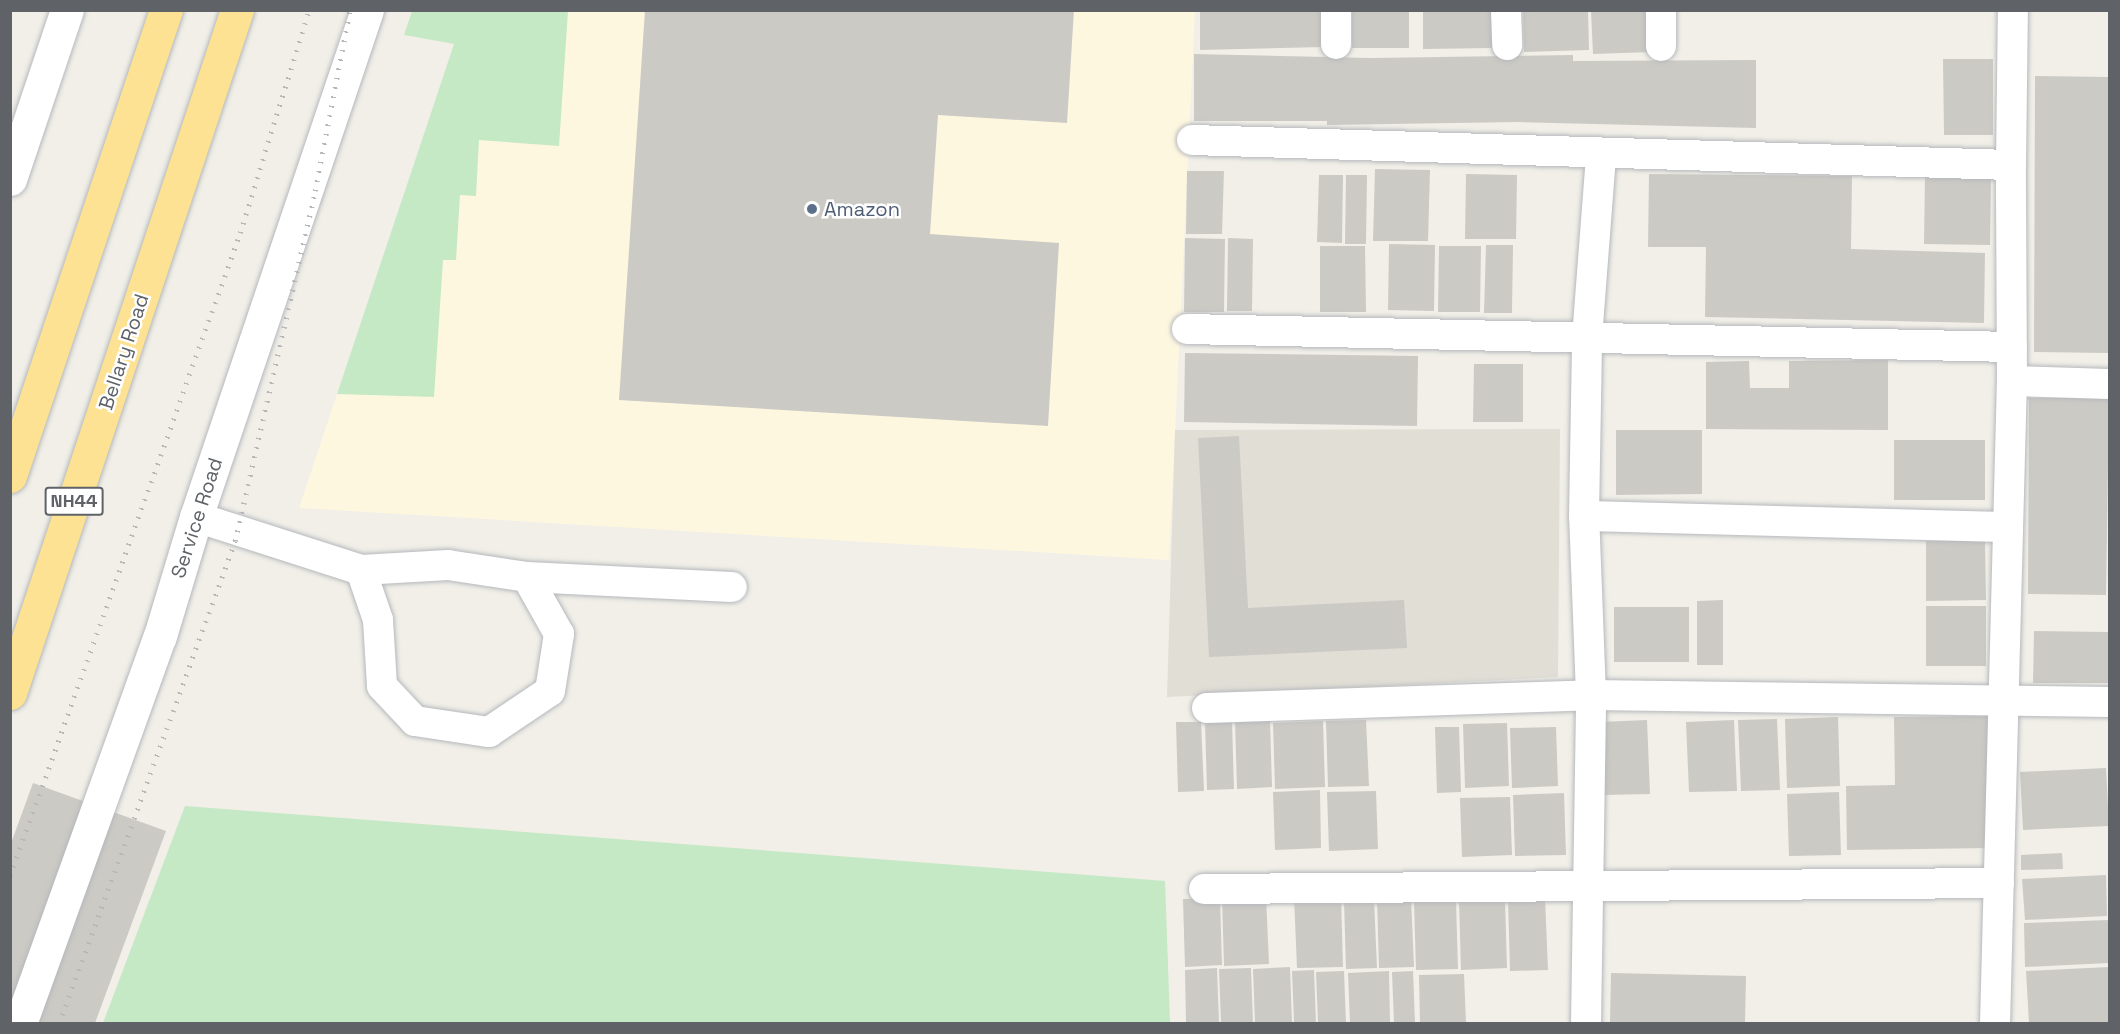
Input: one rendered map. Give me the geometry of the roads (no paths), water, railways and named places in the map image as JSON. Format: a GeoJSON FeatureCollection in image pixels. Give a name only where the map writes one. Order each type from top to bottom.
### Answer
{"type":"FeatureCollection","features":[{"type":"Feature","properties":{"kind":"highway"},"geometry":{"type":"LineString","coordinates":[[10,476],[166,10]]}},
{"type":"Feature","properties":{"kind":"highway","name":"Bellary Road"},"geometry":{"type":"LineString","coordinates":[[10,693],[237,10]]}},
{"type":"Feature","properties":{"kind":"main road"},"geometry":{"type":"LineString","coordinates":[[10,178],[67,10]]}},
{"type":"Feature","properties":{"kind":"main road","name":"Service Road"},"geometry":{"type":"LineString","coordinates":[[20,1023],[160,636],[196,517],[367,10]]}},
{"type":"Feature","properties":{"kind":"street"},"geometry":{"type":"LineString","coordinates":[[1336,10],[1336,44]]}},
{"type":"Feature","properties":{"kind":"street"},"geometry":{"type":"LineString","coordinates":[[1506,10],[1507,45]]}},
{"type":"Feature","properties":{"kind":"street"},"geometry":{"type":"LineString","coordinates":[[1660,10],[1661,46]]}},
{"type":"Feature","properties":{"kind":"street"},"geometry":{"type":"LineString","coordinates":[[1995,1023],[2012,381],[2013,10]]}},
{"type":"Feature","properties":{"kind":"street"},"geometry":{"type":"LineString","coordinates":[[1192,140],[1601,155],[2011,165]]}},
{"type":"Feature","properties":{"kind":"street"},"geometry":{"type":"LineString","coordinates":[[1586,1023],[1590,888],[1591,695],[1584,516],[1587,338],[1601,155]]}},
{"type":"Feature","properties":{"kind":"street"},"geometry":{"type":"LineString","coordinates":[[1187,329],[2012,348]]}},
{"type":"Feature","properties":{"kind":"street"},"geometry":{"type":"LineString","coordinates":[[2012,381],[2109,384]]}},
{"type":"Feature","properties":{"kind":"street"},"geometry":{"type":"LineString","coordinates":[[1584,516],[2007,527]]}},
{"type":"Feature","properties":{"kind":"street"},"geometry":{"type":"LineString","coordinates":[[196,517],[361,570],[448,565],[527,577],[732,586]]}},
{"type":"Feature","properties":{"kind":"street"},"geometry":{"type":"LineString","coordinates":[[361,570],[378,620],[382,686],[415,721],[489,732],[550,691],[559,634],[527,577]]}},
{"type":"Feature","properties":{"kind":"street"},"geometry":{"type":"LineString","coordinates":[[1207,708],[1591,695],[2109,702]]}},
{"type":"Feature","properties":{"kind":"street"},"geometry":{"type":"LineString","coordinates":[[1204,889],[1590,888],[1999,883]]}},
{"type":"Feature","properties":{"kind":"railway"},"geometry":{"type":"LineString","coordinates":[[10,876],[240,233],[309,10]]}},
{"type":"Feature","properties":{"kind":"railway"},"geometry":{"type":"LineString","coordinates":[[59,1024],[235,541],[315,191],[350,10]]}},
{"type":"Feature","properties":{"kind":"place","name":"Amazon"},"geometry":{"type":"Point","coordinates":[812,209]}}]}
